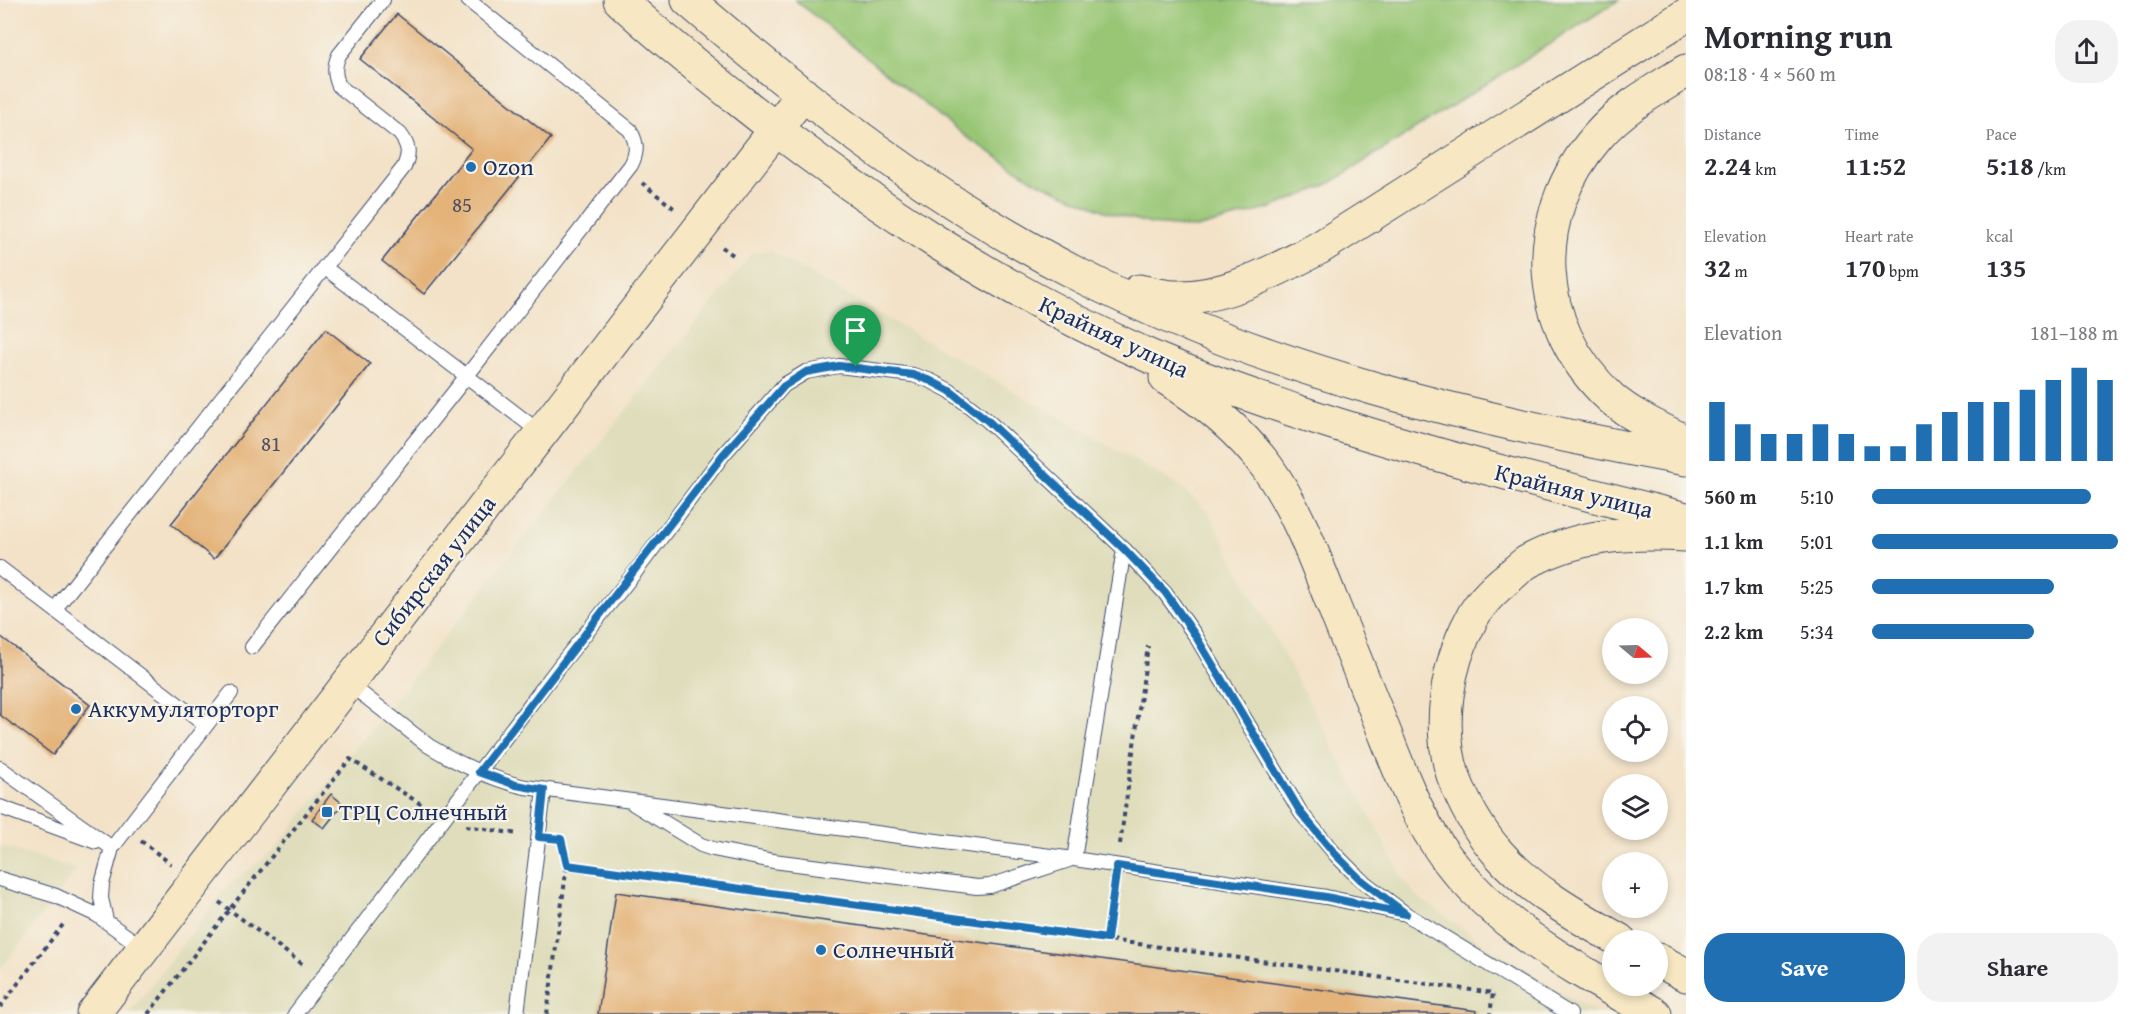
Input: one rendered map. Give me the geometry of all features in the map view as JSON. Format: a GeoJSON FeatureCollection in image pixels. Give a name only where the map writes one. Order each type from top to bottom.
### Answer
{"type":"FeatureCollection","features":[{"type":"Feature","properties":{"kind":"main road","name":"Крайняя улица"},"geometry":{"type":"LineString","coordinates":[[620,0],[667,42],[826,168],[932,240],[1051,309],[1150,357],[1348,428],[1442,457],[1686,519]]}},
{"type":"Feature","properties":{"kind":"main road","name":"Крайняя улица"},"geometry":{"type":"LineString","coordinates":[[688,0],[803,94],[890,159],[955,203],[1075,273],[1130,300],[1237,343],[1368,386],[1460,412],[1560,436],[1686,459]]}},
{"type":"Feature","properties":{"kind":"main road"},"geometry":{"type":"LineString","coordinates":[[1075,273],[1141,292],[1175,297],[1201,296],[1254,279],[1318,248],[1686,15]]}},
{"type":"Feature","properties":{"kind":"main road"},"geometry":{"type":"LineString","coordinates":[[1686,71],[1627,108],[1598,136],[1574,169],[1558,205],[1550,240],[1548,275],[1555,312],[1562,330],[1584,369],[1612,399],[1686,442]]}},
{"type":"Feature","properties":{"kind":"main road","name":"Сибирская улица"},"geometry":{"type":"LineString","coordinates":[[93,1014],[803,94]]}},
{"type":"Feature","properties":{"kind":"main road"},"geometry":{"type":"LineString","coordinates":[[1051,309],[1177,384],[1213,410],[1267,467],[1310,546],[1405,783],[1445,856],[1472,889],[1513,927],[1551,953],[1655,1014]]}},
{"type":"Feature","properties":{"kind":"main road"},"geometry":{"type":"LineString","coordinates":[[1602,930],[1566,909],[1527,880],[1498,854],[1473,818],[1453,774],[1447,742],[1446,711],[1450,678],[1459,647],[1472,618],[1495,588],[1525,563],[1558,548],[1596,537],[1643,533],[1686,535]]}},
{"type":"Feature","properties":{"kind":"main road"},"geometry":{"type":"LineString","coordinates":[[1668,965],[1686,975]]}},
{"type":"Feature","properties":{"kind":"lane"},"geometry":{"type":"LineString","coordinates":[[55,609],[404,167],[409,156],[408,144],[400,134],[339,86],[335,77],[335,65],[339,55],[383,0]]}},
{"type":"Feature","properties":{"kind":"lane"},"geometry":{"type":"LineString","coordinates":[[252,647],[466,377],[624,174],[637,153],[636,141],[630,130],[468,0]]}},
{"type":"Feature","properties":{"kind":"lane"},"geometry":{"type":"LineString","coordinates":[[324,267],[540,433]]}},
{"type":"Feature","properties":{"kind":"lane"},"geometry":{"type":"LineString","coordinates":[[295,1014],[723,455],[784,386],[806,372],[839,366],[913,375],[931,381],[963,400],[987,420],[1124,549],[1165,592],[1195,635],[1301,813],[1336,855],[1360,879],[1406,914],[1570,1014]]}},
{"type":"Feature","properties":{"kind":"lane"},"geometry":{"type":"LineString","coordinates":[[1074,859],[1124,549]]}},
{"type":"Feature","properties":{"kind":"lane"},"geometry":{"type":"LineString","coordinates":[[0,568],[205,725]]}},
{"type":"Feature","properties":{"kind":"lane"},"geometry":{"type":"LineString","coordinates":[[348,683],[429,746],[479,772],[516,785],[1074,859],[1326,897],[1406,914]]}},
{"type":"Feature","properties":{"kind":"lane"},"geometry":{"type":"LineString","coordinates":[[105,920],[101,898],[102,884],[112,848],[231,693]]}},
{"type":"Feature","properties":{"kind":"lane"},"geometry":{"type":"LineString","coordinates":[[0,768],[112,848]]}},
{"type":"Feature","properties":{"kind":"lane"},"geometry":{"type":"LineString","coordinates":[[517,1014],[544,790]]}},
{"type":"Feature","properties":{"kind":"lane"},"geometry":{"type":"LineString","coordinates":[[629,801],[713,849],[773,861],[977,887],[990,886],[1074,859]]}},
{"type":"Feature","properties":{"kind":"lane"},"geometry":{"type":"LineString","coordinates":[[0,807],[112,848]]}},
{"type":"Feature","properties":{"kind":"lane"},"geometry":{"type":"LineString","coordinates":[[0,879],[66,900],[105,920],[143,948]]}},
{"type":"Feature","properties":{"kind":"path"},"geometry":{"type":"LineString","coordinates":[[1107,939],[1148,646]]}},
{"type":"Feature","properties":{"kind":"path"},"geometry":{"type":"LineString","coordinates":[[148,1014],[351,759],[443,818],[459,825],[561,839],[567,865],[547,1014]]}},
{"type":"Feature","properties":{"kind":"path"},"geometry":{"type":"LineString","coordinates":[[132,834],[322,979]]}},
{"type":"Feature","properties":{"kind":"path"},"geometry":{"type":"LineString","coordinates":[[567,865],[1493,993],[1490,1014]]}},
{"type":"Feature","properties":{"kind":"shaded area"},"geometry":{"type":"Polygon","coordinates":[[[769,250],[1181,487],[1208,512],[1405,882],[1419,898],[1484,944],[1597,1014],[129,1014],[228,886],[275,849],[752,253],[769,250]]]}},
{"type":"Feature","properties":{"kind":"shaded area"},"geometry":{"type":"Polygon","coordinates":[[[0,846],[77,869],[0,970],[0,846]]]}},
{"type":"Feature","properties":{"kind":"green space"},"geometry":{"type":"Polygon","coordinates":[[[795,0],[1619,0],[1327,185],[1271,208],[1196,228],[1151,224],[1105,211],[1035,181],[966,137],[795,0]]]}},
{"type":"Feature","properties":{"kind":"building"},"geometry":{"type":"Polygon","coordinates":[[[397,14],[551,138],[424,294],[382,261],[472,149],[360,59],[397,14]]]}},
{"type":"Feature","properties":{"kind":"building"},"geometry":{"type":"Polygon","coordinates":[[[326,329],[370,364],[214,559],[171,524],[326,329]]]}},
{"type":"Feature","properties":{"kind":"building"},"geometry":{"type":"Polygon","coordinates":[[[0,636],[90,705],[53,755],[0,715],[0,636]]]}},
{"type":"Feature","properties":{"kind":"building"},"geometry":{"type":"Polygon","coordinates":[[[331,794],[343,804],[324,828],[312,819],[331,794]]]}},
{"type":"Feature","properties":{"kind":"building","name":"Солнечный"},"geometry":{"type":"Polygon","coordinates":[[[616,892],[1477,1011],[1477,1014],[598,1014],[616,892]]]}},
{"type":"Feature","properties":{"kind":"place","name":"Ozon"},"geometry":{"type":"Point","coordinates":[471,167]}},
{"type":"Feature","properties":{"kind":"place","name":"Аккумуляторторг"},"geometry":{"type":"Point","coordinates":[76,709]}},
{"type":"Feature","properties":{"kind":"place","name":"ТРЦ Солнечный"},"geometry":{"type":"Point","coordinates":[327,812]}},
{"type":"Feature","properties":{"kind":"place","name":"Солнечный"},"geometry":{"type":"Point","coordinates":[821,950]}},
{"type":"Feature","properties":{"kind":"route"},"geometry":{"type":"LineString","coordinates":[[839,366],[856,367],[913,375],[950,391],[1020,449],[1124,549],[1165,592],[1195,635],[1301,813],[1336,855],[1360,879],[1406,914],[1326,897],[1117,866],[1107,939],[567,865],[561,839],[539,837],[544,790],[516,785],[479,772],[561,664],[636,571],[723,455],[784,386],[806,372],[839,366]]}}]}
